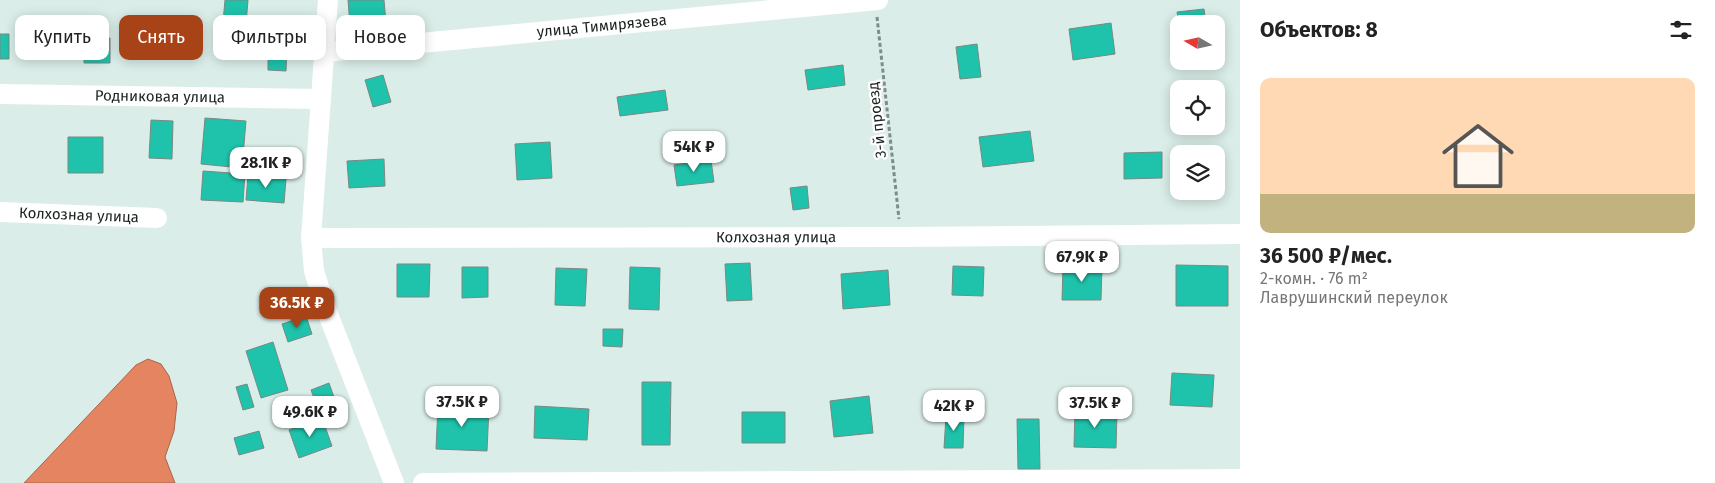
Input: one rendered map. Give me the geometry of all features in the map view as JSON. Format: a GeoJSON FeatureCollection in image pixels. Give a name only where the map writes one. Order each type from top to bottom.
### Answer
{"type":"FeatureCollection","features":[{"type":"Feature","properties":{"kind":"street"},"geometry":{"type":"LineString","coordinates":[[326,35],[328,0]]}},
{"type":"Feature","properties":{"kind":"street","name":"улица Тимирязева"},"geometry":{"type":"LineString","coordinates":[[326,52],[877,7]]}},
{"type":"Feature","properties":{"kind":"street"},"geometry":{"type":"LineString","coordinates":[[324,60],[311,238],[314,270],[326,309],[394,483]]}},
{"type":"Feature","properties":{"kind":"street","name":"Родниковая улица"},"geometry":{"type":"LineString","coordinates":[[0,94],[321,100]]}},
{"type":"Feature","properties":{"kind":"street","name":"Колхозная улица"},"geometry":{"type":"LineString","coordinates":[[0,212],[157,218]]}},
{"type":"Feature","properties":{"kind":"street","name":"Колхозная улица"},"geometry":{"type":"LineString","coordinates":[[311,238],[901,237],[1240,234]]}},
{"type":"Feature","properties":{"kind":"street"},"geometry":{"type":"LineString","coordinates":[[423,483],[1240,479]]}},
{"type":"Feature","properties":{"kind":"path","name":"3-й проезд"},"geometry":{"type":"LineString","coordinates":[[877,7],[901,237]]}},
{"type":"Feature","properties":{"kind":"shaded area"},"geometry":{"type":"Polygon","coordinates":[[[148,359],[161,364],[169,376],[177,403],[174,431],[165,457],[175,483],[24,483],[136,365],[148,359]]]}},
{"type":"Feature","properties":{"kind":"building"},"geometry":{"type":"Polygon","coordinates":[[[225,0],[248,0],[247,15],[224,15],[225,0]]]}},
{"type":"Feature","properties":{"kind":"building"},"geometry":{"type":"Polygon","coordinates":[[[348,0],[384,0],[385,15],[349,15],[348,0]]]}},
{"type":"Feature","properties":{"kind":"building"},"geometry":{"type":"Polygon","coordinates":[[[1204,9],[1205,15],[1178,15],[1177,12],[1204,9]]]}},
{"type":"Feature","properties":{"kind":"building"},"geometry":{"type":"Polygon","coordinates":[[[1111,23],[1115,54],[1073,60],[1069,29],[1111,23]]]}},
{"type":"Feature","properties":{"kind":"building"},"geometry":{"type":"Polygon","coordinates":[[[0,34],[9,34],[9,59],[0,59],[0,34]]]}},
{"type":"Feature","properties":{"kind":"building"},"geometry":{"type":"Polygon","coordinates":[[[110,38],[110,63],[84,63],[84,60],[109,60],[110,38]]]}},
{"type":"Feature","properties":{"kind":"building"},"geometry":{"type":"Polygon","coordinates":[[[977,44],[981,77],[960,79],[956,47],[977,44]]]}},
{"type":"Feature","properties":{"kind":"building"},"geometry":{"type":"Polygon","coordinates":[[[268,60],[286,60],[286,71],[268,70],[268,60]]]}},
{"type":"Feature","properties":{"kind":"building"},"geometry":{"type":"Polygon","coordinates":[[[843,65],[845,85],[808,90],[805,70],[843,65]]]}},
{"type":"Feature","properties":{"kind":"building"},"geometry":{"type":"Polygon","coordinates":[[[383,75],[391,102],[373,107],[365,80],[383,75]]]}},
{"type":"Feature","properties":{"kind":"building"},"geometry":{"type":"Polygon","coordinates":[[[665,90],[668,110],[620,116],[617,97],[665,90]]]}},
{"type":"Feature","properties":{"kind":"building"},"geometry":{"type":"Polygon","coordinates":[[[205,118],[246,121],[242,168],[201,164],[205,118]]]}},
{"type":"Feature","properties":{"kind":"building"},"geometry":{"type":"Polygon","coordinates":[[[151,120],[173,121],[172,159],[149,158],[151,120]]]}},
{"type":"Feature","properties":{"kind":"building"},"geometry":{"type":"Polygon","coordinates":[[[1030,131],[1034,161],[983,167],[979,137],[1030,131]]]}},
{"type":"Feature","properties":{"kind":"building"},"geometry":{"type":"Polygon","coordinates":[[[68,137],[103,137],[103,173],[68,173],[68,137]]]}},
{"type":"Feature","properties":{"kind":"building"},"geometry":{"type":"Polygon","coordinates":[[[550,142],[552,178],[517,180],[515,144],[550,142]]]}},
{"type":"Feature","properties":{"kind":"building"},"geometry":{"type":"Polygon","coordinates":[[[1162,152],[1162,178],[1124,179],[1124,153],[1162,152]]]}},
{"type":"Feature","properties":{"kind":"building"},"geometry":{"type":"Polygon","coordinates":[[[384,159],[385,186],[349,188],[347,161],[384,159]]]}},
{"type":"Feature","properties":{"kind":"building"},"geometry":{"type":"Polygon","coordinates":[[[711,160],[714,182],[677,186],[674,165],[711,160]]]}},
{"type":"Feature","properties":{"kind":"building"},"geometry":{"type":"Polygon","coordinates":[[[203,171],[245,174],[243,202],[201,200],[203,171]]]}},
{"type":"Feature","properties":{"kind":"building"},"geometry":{"type":"Polygon","coordinates":[[[248,175],[286,179],[284,203],[246,200],[248,175]]]}},
{"type":"Feature","properties":{"kind":"building"},"geometry":{"type":"Polygon","coordinates":[[[807,186],[809,208],[793,210],[790,188],[807,186]]]}},
{"type":"Feature","properties":{"kind":"building"},"geometry":{"type":"Polygon","coordinates":[[[750,263],[752,300],[727,301],[725,264],[750,263]]]}},
{"type":"Feature","properties":{"kind":"building"},"geometry":{"type":"Polygon","coordinates":[[[397,264],[430,264],[429,297],[397,297],[397,264]]]}},
{"type":"Feature","properties":{"kind":"building"},"geometry":{"type":"Polygon","coordinates":[[[1063,265],[1102,265],[1101,300],[1062,300],[1063,265]]]}},
{"type":"Feature","properties":{"kind":"building"},"geometry":{"type":"Polygon","coordinates":[[[1176,265],[1228,266],[1228,306],[1176,306],[1176,265]]]}},
{"type":"Feature","properties":{"kind":"building"},"geometry":{"type":"Polygon","coordinates":[[[953,266],[984,267],[983,296],[952,295],[953,266]]]}},
{"type":"Feature","properties":{"kind":"building"},"geometry":{"type":"Polygon","coordinates":[[[462,267],[488,267],[488,297],[462,298],[462,267]]]}},
{"type":"Feature","properties":{"kind":"building"},"geometry":{"type":"Polygon","coordinates":[[[630,267],[660,268],[659,310],[629,309],[630,267]]]}},
{"type":"Feature","properties":{"kind":"building"},"geometry":{"type":"Polygon","coordinates":[[[556,268],[587,269],[585,306],[555,305],[556,268]]]}},
{"type":"Feature","properties":{"kind":"building"},"geometry":{"type":"Polygon","coordinates":[[[888,270],[890,305],[843,309],[841,274],[888,270]]]}},
{"type":"Feature","properties":{"kind":"building"},"geometry":{"type":"Polygon","coordinates":[[[306,316],[312,334],[288,342],[282,324],[306,316]]]}},
{"type":"Feature","properties":{"kind":"building"},"geometry":{"type":"Polygon","coordinates":[[[603,329],[623,329],[622,347],[603,346],[603,329]]]}},
{"type":"Feature","properties":{"kind":"building"},"geometry":{"type":"Polygon","coordinates":[[[273,342],[288,390],[261,398],[246,351],[273,342]]]}},
{"type":"Feature","properties":{"kind":"building"},"geometry":{"type":"Polygon","coordinates":[[[1172,373],[1214,375],[1212,407],[1170,405],[1172,373]]]}},
{"type":"Feature","properties":{"kind":"building"},"geometry":{"type":"Polygon","coordinates":[[[642,382],[671,382],[670,445],[642,445],[642,382]]]}},
{"type":"Feature","properties":{"kind":"building"},"geometry":{"type":"Polygon","coordinates":[[[329,383],[335,400],[317,406],[311,390],[329,383]]]}},
{"type":"Feature","properties":{"kind":"building"},"geometry":{"type":"Polygon","coordinates":[[[247,384],[254,407],[243,410],[236,387],[247,384]]]}},
{"type":"Feature","properties":{"kind":"building"},"geometry":{"type":"Polygon","coordinates":[[[869,396],[873,433],[834,437],[830,401],[869,396]]]}},
{"type":"Feature","properties":{"kind":"building"},"geometry":{"type":"Polygon","coordinates":[[[438,405],[489,407],[487,451],[436,449],[438,405]]]}},
{"type":"Feature","properties":{"kind":"building"},"geometry":{"type":"Polygon","coordinates":[[[535,406],[589,409],[587,440],[534,438],[535,406]]]}},
{"type":"Feature","properties":{"kind":"building"},"geometry":{"type":"Polygon","coordinates":[[[1075,410],[1117,411],[1116,448],[1074,447],[1075,410]]]}},
{"type":"Feature","properties":{"kind":"building"},"geometry":{"type":"Polygon","coordinates":[[[742,412],[785,412],[785,443],[742,443],[742,412]]]}},
{"type":"Feature","properties":{"kind":"building"},"geometry":{"type":"Polygon","coordinates":[[[946,416],[964,417],[963,448],[944,448],[946,416]]]}},
{"type":"Feature","properties":{"kind":"building"},"geometry":{"type":"Polygon","coordinates":[[[322,418],[332,446],[299,458],[289,430],[322,418]]]}},
{"type":"Feature","properties":{"kind":"building"},"geometry":{"type":"Polygon","coordinates":[[[1017,419],[1039,419],[1040,469],[1018,469],[1017,419]]]}},
{"type":"Feature","properties":{"kind":"building"},"geometry":{"type":"Polygon","coordinates":[[[259,431],[264,448],[239,455],[234,438],[259,431]]]}}]}
